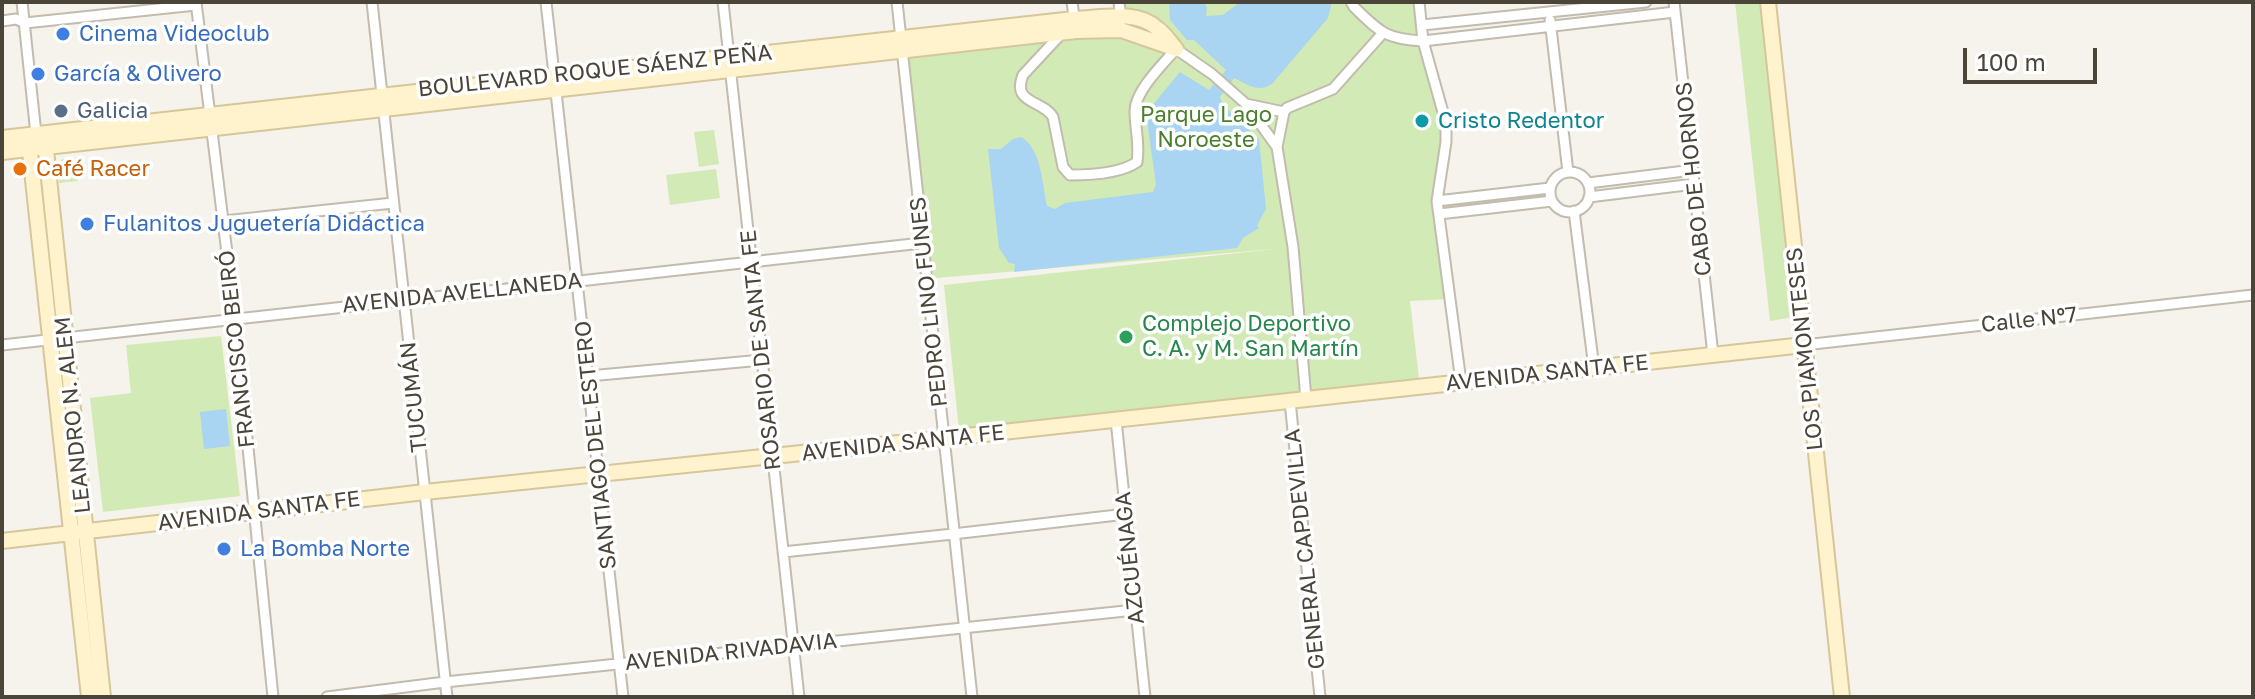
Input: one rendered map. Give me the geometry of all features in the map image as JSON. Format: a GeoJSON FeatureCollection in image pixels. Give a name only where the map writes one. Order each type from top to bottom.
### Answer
{"type":"FeatureCollection","features":[{"type":"Feature","properties":{"kind":"street","name":"LEANDRO N. ALEM"},"geometry":{"type":"LineString","coordinates":[[22,2],[37,140],[65,337],[103,697]]}},
{"type":"Feature","properties":{"kind":"street","name":"TUCUMÁN"},"geometry":{"type":"LineString","coordinates":[[372,2],[447,697]]}},
{"type":"Feature","properties":{"kind":"street","name":"SANTIAGO DEL ESTERO"},"geometry":{"type":"LineString","coordinates":[[546,2],[623,697]]}},
{"type":"Feature","properties":{"kind":"street","name":"ROSARIO DE SANTA FE"},"geometry":{"type":"LineString","coordinates":[[723,2],[799,697]]}},
{"type":"Feature","properties":{"kind":"street","name":"PEDRO LINO FUNES"},"geometry":{"type":"LineString","coordinates":[[897,2],[972,697]]}},
{"type":"Feature","properties":{"kind":"street"},"geometry":{"type":"LineString","coordinates":[[1072,2],[1071,28],[1023,75],[1020,82],[1022,93],[1028,100],[1049,110],[1053,117],[1063,167],[1070,175],[1128,168],[1137,162],[1136,99],[1176,49]]}},
{"type":"Feature","properties":{"kind":"street"},"geometry":{"type":"LineString","coordinates":[[1351,2],[1382,34],[1423,41],[1674,7]]}},
{"type":"Feature","properties":{"kind":"street"},"geometry":{"type":"LineString","coordinates":[[1419,2],[1423,41],[1446,123],[1437,201],[1461,382]]}},
{"type":"Feature","properties":{"kind":"street"},"geometry":{"type":"LineString","coordinates":[[1422,25],[1646,2]]}},
{"type":"Feature","properties":{"kind":"street","name":"LOS PIAMONTESES"},"geometry":{"type":"LineString","coordinates":[[1768,2],[1842,697]]}},
{"type":"Feature","properties":{"kind":"street"},"geometry":{"type":"LineString","coordinates":[[2,21],[16,19],[25,23],[196,3]]}},
{"type":"Feature","properties":{"kind":"street","name":"FRANCISCO BEIRÓ"},"geometry":{"type":"LineString","coordinates":[[196,3],[235,318],[273,697]]}},
{"type":"Feature","properties":{"kind":"street","name":"CABO DE HORNOS"},"geometry":{"type":"LineString","coordinates":[[1674,7],[1713,355]]}},
{"type":"Feature","properties":{"kind":"street"},"geometry":{"type":"LineString","coordinates":[[1550,13],[1568,172]]}},
{"type":"Feature","properties":{"kind":"street","name":"BOULEVARD ROQUE SÁENZ PEÑA"},"geometry":{"type":"LineString","coordinates":[[2,138],[37,140],[210,122],[1071,28],[1121,16],[1137,18],[1156,27],[1176,49],[1212,74],[1246,104],[1277,147]]}},
{"type":"Feature","properties":{"kind":"street"},"geometry":{"type":"LineString","coordinates":[[1306,399],[1293,247],[1277,147],[1284,112],[1294,104],[1333,89],[1382,34]]}},
{"type":"Feature","properties":{"kind":"street"},"geometry":{"type":"LineString","coordinates":[[1246,104],[1284,112]]}},
{"type":"Feature","properties":{"kind":"street","name":"LEANDRO N. ALEM"},"geometry":{"type":"LineString","coordinates":[[37,140],[49,340],[89,697]]}},
{"type":"Feature","properties":{"kind":"street","name":"BOULEVARD ROQUE SÁENZ PEÑA"},"geometry":{"type":"LineString","coordinates":[[2,152],[37,140]]}},
{"type":"Feature","properties":{"kind":"street"},"geometry":{"type":"LineString","coordinates":[[1588,183],[1693,170]]}},
{"type":"Feature","properties":{"kind":"street"},"geometry":{"type":"LineString","coordinates":[[1568,172],[1580,174],[1588,183],[1589,197],[1584,206],[1574,211],[1559,208],[1552,201],[1550,188],[1556,177],[1568,172]]}},
{"type":"Feature","properties":{"kind":"street"},"geometry":{"type":"LineString","coordinates":[[1589,197],[1694,184]]}},
{"type":"Feature","properties":{"kind":"street"},"geometry":{"type":"LineString","coordinates":[[1437,201],[1550,188]]}},
{"type":"Feature","properties":{"kind":"street"},"geometry":{"type":"LineString","coordinates":[[1439,214],[1552,201]]}},
{"type":"Feature","properties":{"kind":"street"},"geometry":{"type":"LineString","coordinates":[[224,221],[393,203]]}},
{"type":"Feature","properties":{"kind":"street"},"geometry":{"type":"LineString","coordinates":[[1574,211],[1594,368]]}},
{"type":"Feature","properties":{"kind":"street","name":"AVENIDA AVELLANEDA"},"geometry":{"type":"LineString","coordinates":[[2,345],[922,243]]}},
{"type":"Feature","properties":{"kind":"street","name":"Calle Nº7"},"geometry":{"type":"LineString","coordinates":[[1804,345],[2253,295]]}},
{"type":"Feature","properties":{"kind":"street","name":"AVENIDA SANTA FE"},"geometry":{"type":"LineString","coordinates":[[2,541],[425,492],[1804,345]]}},
{"type":"Feature","properties":{"kind":"street"},"geometry":{"type":"LineString","coordinates":[[589,376],[762,360]]}},
{"type":"Feature","properties":{"kind":"street","name":"GENERAL CAPDEVILLA"},"geometry":{"type":"LineString","coordinates":[[1290,401],[1320,697]]}},
{"type":"Feature","properties":{"kind":"street","name":"AZCUÉNAGA"},"geometry":{"type":"LineString","coordinates":[[1116,420],[1145,697]]}},
{"type":"Feature","properties":{"kind":"street"},"geometry":{"type":"LineString","coordinates":[[783,552],[1126,514]]}},
{"type":"Feature","properties":{"kind":"street","name":"AVENIDA RIVADAVIA"},"geometry":{"type":"LineString","coordinates":[[327,697],[1135,610]]}},
{"type":"Feature","properties":{"kind":"green space","name":"Parque Lago Noroeste"},"geometry":{"type":"Polygon","coordinates":[[[1119,2],[1419,2],[1446,123],[1437,201],[1450,299],[1410,301],[1420,387],[1306,399],[1292,247],[1287,247],[1302,393],[959,430],[944,285],[1275,249],[925,279],[902,52],[1121,30],[1119,2]]]}},
{"type":"Feature","properties":{"kind":"green space"},"geometry":{"type":"Polygon","coordinates":[[[1735,2],[1762,2],[1794,317],[1770,321],[1735,2]]]}},
{"type":"Feature","properties":{"kind":"green space"},"geometry":{"type":"Polygon","coordinates":[[[714,130],[719,164],[699,167],[694,132],[714,130]]]}},
{"type":"Feature","properties":{"kind":"green space"},"geometry":{"type":"Polygon","coordinates":[[[75,158],[78,181],[59,183],[58,167],[62,159],[75,158]]]}},
{"type":"Feature","properties":{"kind":"green space"},"geometry":{"type":"Polygon","coordinates":[[[716,169],[720,198],[670,205],[666,175],[716,169]]]}},
{"type":"Feature","properties":{"kind":"green space"},"geometry":{"type":"Polygon","coordinates":[[[221,336],[240,496],[103,512],[90,398],[131,393],[126,345],[221,336]]]}},
{"type":"Feature","properties":{"kind":"water"},"geometry":{"type":"Polygon","coordinates":[[[1169,2],[1204,2],[1206,16],[1223,15],[1240,2],[1332,2],[1328,18],[1272,84],[1258,88],[1234,78],[1220,97],[1223,105],[1259,139],[1266,209],[1257,225],[1259,228],[1243,238],[1237,248],[1014,272],[1015,264],[1009,263],[999,248],[988,149],[1001,149],[1013,139],[1021,137],[1028,143],[1037,158],[1047,206],[1055,209],[1065,203],[1153,192],[1156,184],[1147,121],[1151,107],[1180,72],[1209,90],[1226,70],[1194,40],[1187,40],[1170,20],[1169,2]]]}},
{"type":"Feature","properties":{"kind":"water"},"geometry":{"type":"Polygon","coordinates":[[[226,409],[230,446],[204,449],[200,412],[226,409]]]}},
{"type":"Feature","properties":{"kind":"place","name":"Cinema Videoclub"},"geometry":{"type":"Point","coordinates":[63,34]}},
{"type":"Feature","properties":{"kind":"place","name":"García & Olivero"},"geometry":{"type":"Point","coordinates":[38,74]}},
{"type":"Feature","properties":{"kind":"place","name":"Galicia"},"geometry":{"type":"Point","coordinates":[61,111]}},
{"type":"Feature","properties":{"kind":"place","name":"Cristo Redentor"},"geometry":{"type":"Point","coordinates":[1422,121]}},
{"type":"Feature","properties":{"kind":"place","name":"Café Racer"},"geometry":{"type":"Point","coordinates":[20,169]}},
{"type":"Feature","properties":{"kind":"place","name":"Fulanitos Juguetería Didáctica"},"geometry":{"type":"Point","coordinates":[87,224]}},
{"type":"Feature","properties":{"kind":"place","name":"Complejo Deportivo C. A. y M. San Martín"},"geometry":{"type":"Point","coordinates":[1126,337]}},
{"type":"Feature","properties":{"kind":"place","name":"La Bomba Norte"},"geometry":{"type":"Point","coordinates":[224,549]}}]}
